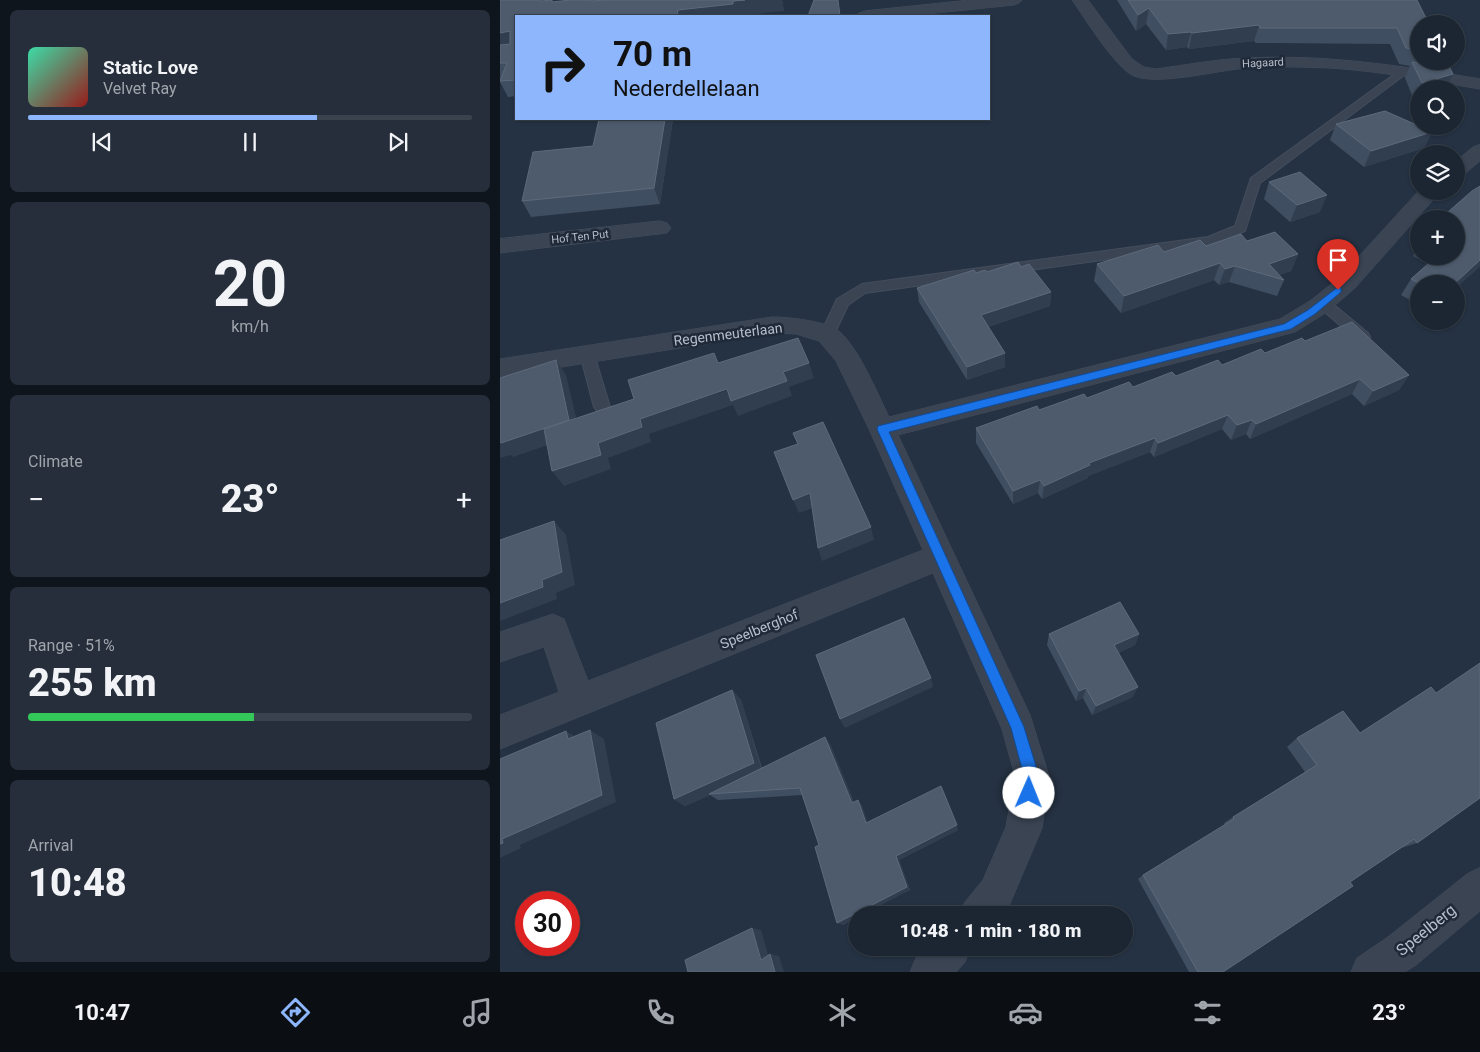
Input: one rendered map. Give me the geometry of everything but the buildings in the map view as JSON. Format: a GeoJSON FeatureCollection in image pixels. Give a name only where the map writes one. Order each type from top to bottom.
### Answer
{"type":"FeatureCollection","features":[{"type":"Feature","properties":{"kind":"street"},"geometry":{"type":"LineString","coordinates":[[874,15],[1014,0]]}},
{"type":"Feature","properties":{"kind":"street","name":"Hagaard"},"geometry":{"type":"LineString","coordinates":[[1080,0],[1126,63],[1139,72],[1156,74],[1247,62],[1288,61],[1330,63],[1403,71],[1480,84]]}},
{"type":"Feature","properties":{"kind":"street"},"geometry":{"type":"LineString","coordinates":[[1465,164],[1480,151]]}},
{"type":"Feature","properties":{"kind":"street"},"geometry":{"type":"LineString","coordinates":[[882,429],[1288,326],[1323,303],[1347,282],[1420,200]]}},
{"type":"Feature","properties":{"kind":"street","name":"Hof Ten Put"},"geometry":{"type":"LineString","coordinates":[[500,246],[660,228]]}},
{"type":"Feature","properties":{"kind":"street","name":"Regenmeuterlaan"},"geometry":{"type":"LineString","coordinates":[[500,368],[772,325],[796,326],[827,335]]}},
{"type":"Feature","properties":{"kind":"street"},"geometry":{"type":"LineString","coordinates":[[827,335],[846,356],[882,429],[1018,727],[1032,776],[1024,828],[996,893],[985,906]]}},
{"type":"Feature","properties":{"kind":"street","name":"Speelberghof"},"geometry":{"type":"LineString","coordinates":[[500,732],[939,556]]}},
{"type":"Feature","properties":{"kind":"street"},"geometry":{"type":"LineString","coordinates":[[500,647],[553,629],[579,701]]}},
{"type":"Feature","properties":{"kind":"street","name":"Speelberg"},"geometry":{"type":"LineString","coordinates":[[1371,972],[1402,951],[1480,887]]}},
{"type":"Feature","properties":{"kind":"street"},"geometry":{"type":"LineString","coordinates":[[930,972],[944,956]]}},
{"type":"Feature","properties":{"kind":"lane"},"geometry":{"type":"LineString","coordinates":[[827,335],[842,302],[862,289],[1210,242],[1241,228],[1255,181],[1403,71]]}},
{"type":"Feature","properties":{"kind":"lane"},"geometry":{"type":"LineString","coordinates":[[1323,303],[1374,346]]}},
{"type":"Feature","properties":{"kind":"lane"},"geometry":{"type":"LineString","coordinates":[[587,354],[602,407]]}},
{"type":"Feature","properties":{"kind":"route"},"geometry":{"type":"LineString","coordinates":[[1029,793],[1032,776],[1018,727],[882,429],[1288,326],[1311,312],[1338,290]]}}]}
